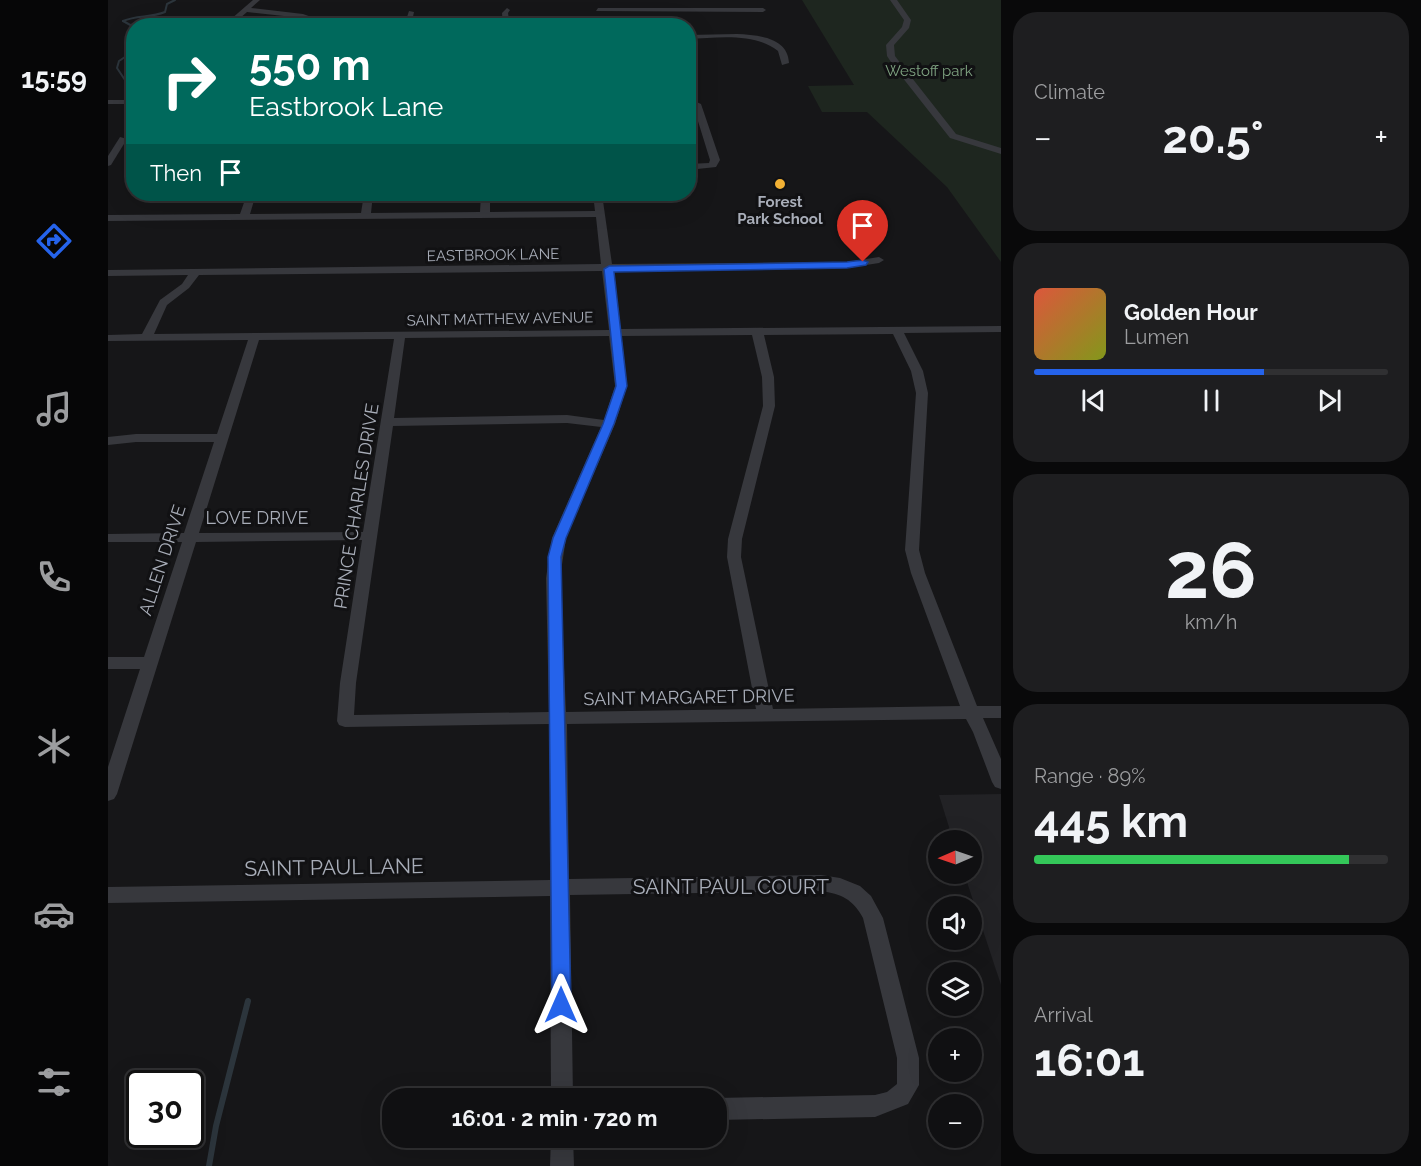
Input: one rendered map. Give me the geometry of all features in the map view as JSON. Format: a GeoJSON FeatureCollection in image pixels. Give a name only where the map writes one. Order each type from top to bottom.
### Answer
{"type":"FeatureCollection","features":[{"type":"Feature","properties":{"kind":"street"},"geometry":{"type":"LineString","coordinates":[[232,18],[247,10],[257,0]]}},
{"type":"Feature","properties":{"kind":"street"},"geometry":{"type":"LineString","coordinates":[[640,0],[644,14]]}},
{"type":"Feature","properties":{"kind":"street"},"geometry":{"type":"LineString","coordinates":[[893,0],[908,19],[905,31],[890,45],[891,56],[898,66],[953,135],[973,144],[1001,151]]}},
{"type":"Feature","properties":{"kind":"street"},"geometry":{"type":"LineString","coordinates":[[247,10],[308,18]]}},
{"type":"Feature","properties":{"kind":"street"},"geometry":{"type":"LineString","coordinates":[[506,18],[507,10]]}},
{"type":"Feature","properties":{"kind":"street"},"geometry":{"type":"LineString","coordinates":[[598,10],[644,14],[764,10]]}},
{"type":"Feature","properties":{"kind":"street"},"geometry":{"type":"LineString","coordinates":[[409,18],[411,12]]}},
{"type":"Feature","properties":{"kind":"street"},"geometry":{"type":"LineString","coordinates":[[696,37],[758,39],[773,43],[781,49],[785,63]]}},
{"type":"Feature","properties":{"kind":"street"},"geometry":{"type":"LineString","coordinates":[[108,102],[126,102]]}},
{"type":"Feature","properties":{"kind":"street"},"geometry":{"type":"LineString","coordinates":[[696,103],[715,160],[713,165],[696,166]]}},
{"type":"Feature","properties":{"kind":"street"},"geometry":{"type":"LineString","coordinates":[[108,163],[123,139]]}},
{"type":"Feature","properties":{"kind":"street"},"geometry":{"type":"LineString","coordinates":[[244,217],[249,201]]}},
{"type":"Feature","properties":{"kind":"street"},"geometry":{"type":"LineString","coordinates":[[366,215],[367,201]]}},
{"type":"Feature","properties":{"kind":"street"},"geometry":{"type":"LineString","coordinates":[[485,215],[486,201]]}},
{"type":"Feature","properties":{"kind":"street"},"geometry":{"type":"LineString","coordinates":[[562,1088],[561,888],[553,578],[554,557],[559,538],[609,424],[621,386],[609,269],[599,201]]}},
{"type":"Feature","properties":{"kind":"street"},"geometry":{"type":"LineString","coordinates":[[108,218],[600,214]]}},
{"type":"Feature","properties":{"kind":"street","name":"EASTBROOK LANE"},"geometry":{"type":"LineString","coordinates":[[108,273],[847,265],[879,260]]}},
{"type":"Feature","properties":{"kind":"street"},"geometry":{"type":"LineString","coordinates":[[146,338],[166,299],[183,291],[195,273]]}},
{"type":"Feature","properties":{"kind":"street","name":"SAINT MATTHEW AVENUE"},"geometry":{"type":"LineString","coordinates":[[108,338],[1001,329]]}},
{"type":"Feature","properties":{"kind":"street"},"geometry":{"type":"LineString","coordinates":[[897,330],[917,371],[922,393],[912,550],[918,573],[971,713],[982,732],[1001,782]]}},
{"type":"Feature","properties":{"kind":"street"},"geometry":{"type":"LineString","coordinates":[[757,332],[770,377],[770,398],[735,538],[734,557],[766,715]]}},
{"type":"Feature","properties":{"kind":"street","name":"PRINCE CHARLES DRIVE"},"geometry":{"type":"LineString","coordinates":[[348,683],[400,335]]}},
{"type":"Feature","properties":{"kind":"street","name":"ALLEN DRIVE"},"geometry":{"type":"LineString","coordinates":[[108,794],[254,338]]}},
{"type":"Feature","properties":{"kind":"street"},"geometry":{"type":"LineString","coordinates":[[387,422],[567,419],[609,424]]}},
{"type":"Feature","properties":{"kind":"street"},"geometry":{"type":"LineString","coordinates":[[108,441],[136,438],[221,438]]}},
{"type":"Feature","properties":{"kind":"street","name":"LOVE DRIVE"},"geometry":{"type":"LineString","coordinates":[[108,538],[370,536]]}},
{"type":"Feature","properties":{"kind":"street"},"geometry":{"type":"LineString","coordinates":[[108,663],[149,663]]}},
{"type":"Feature","properties":{"kind":"street","name":"SAINT MARGARET DRIVE"},"geometry":{"type":"LineString","coordinates":[[348,683],[345,722],[1001,712]]}},
{"type":"Feature","properties":{"kind":"street","name":"SAINT PAUL COURT"},"geometry":{"type":"LineString","coordinates":[[561,888],[821,883],[855,891],[866,903],[873,918],[908,1058],[910,1076],[906,1092],[894,1101],[875,1106],[727,1109]]}},
{"type":"Feature","properties":{"kind":"street","name":"SAINT PAUL LANE"},"geometry":{"type":"LineString","coordinates":[[108,895],[561,888]]}},
{"type":"Feature","properties":{"kind":"street"},"geometry":{"type":"LineString","coordinates":[[562,1148],[562,1166]]}},
{"type":"Feature","properties":{"kind":"shaded area"},"geometry":{"type":"Polygon","coordinates":[[[1001,794],[1001,985],[982,927],[982,896],[972,896],[968,884],[982,884],[982,830],[950,830],[939,795],[1001,794]]]}},
{"type":"Feature","properties":{"kind":"green space","name":"Westoff park"},"geometry":{"type":"Polygon","coordinates":[[[802,0],[1001,0],[1001,262],[947,187],[867,112],[822,112],[808,86],[854,85],[802,0]]]}},
{"type":"Feature","properties":{"kind":"waterway"},"geometry":{"type":"LineString","coordinates":[[133,18],[165,12],[167,4],[175,0]]}},
{"type":"Feature","properties":{"kind":"waterway"},"geometry":{"type":"LineString","coordinates":[[126,20],[123,21],[126,23]]}},
{"type":"Feature","properties":{"kind":"waterway"},"geometry":{"type":"LineString","coordinates":[[126,56],[119,61],[117,68],[126,84]]}},
{"type":"Feature","properties":{"kind":"waterway"},"geometry":{"type":"LineString","coordinates":[[209,1166],[216,1126],[248,1001]]}},
{"type":"Feature","properties":{"kind":"place","name":"Forest Park School"},"geometry":{"type":"Point","coordinates":[780,184]}},
{"type":"Feature","properties":{"kind":"route"},"geometry":{"type":"LineString","coordinates":[[561,1005],[561,888],[554,557],[559,538],[609,424],[621,386],[609,269],[847,265],[863,262]]}}]}
